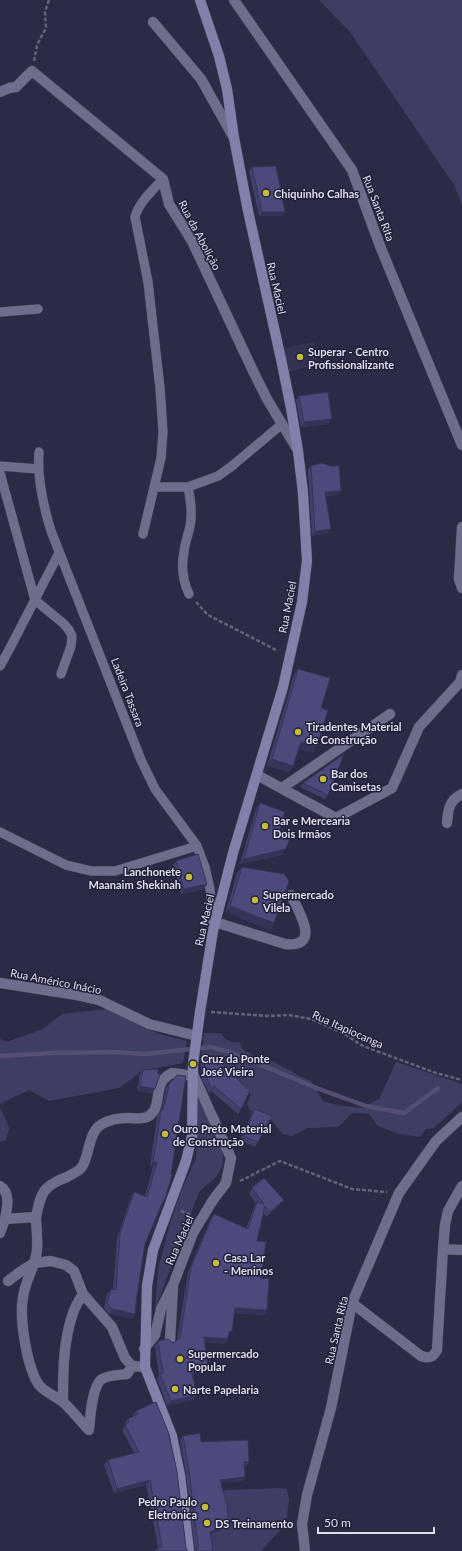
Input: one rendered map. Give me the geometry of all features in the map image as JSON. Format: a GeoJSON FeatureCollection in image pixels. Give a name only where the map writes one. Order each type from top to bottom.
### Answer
{"type":"FeatureCollection","features":[{"type":"Feature","properties":{"kind":"main road","name":"Rua Maciel"},"geometry":{"type":"LineString","coordinates":[[189,1551],[180,1475],[172,1436],[145,1367],[144,1349],[147,1286],[153,1250],[186,1161],[192,1136],[193,1064],[214,927],[233,853],[283,687],[302,602],[307,561],[305,513],[298,451],[281,359],[248,211],[234,138],[227,89],[219,56],[200,1]]}},
{"type":"Feature","properties":{"kind":"street","name":"Rua Santa Rita"},"geometry":{"type":"LineString","coordinates":[[234,0],[352,170],[380,246],[462,445]]}},
{"type":"Feature","properties":{"kind":"street","name":"Rua Maciel"},"geometry":{"type":"LineString","coordinates":[[153,22],[201,79],[234,138]]}},
{"type":"Feature","properties":{"kind":"street"},"geometry":{"type":"LineString","coordinates":[[0,92],[16,87],[32,71],[163,179]]}},
{"type":"Feature","properties":{"kind":"street","name":"Rua da Abolição"},"geometry":{"type":"LineString","coordinates":[[163,179],[169,204],[192,242],[235,335],[264,393],[298,451]]}},
{"type":"Feature","properties":{"kind":"street"},"geometry":{"type":"LineString","coordinates":[[462,527],[459,579],[462,588]]}},
{"type":"Feature","properties":{"kind":"street"},"geometry":{"type":"LineString","coordinates":[[257,775],[336,818],[392,788],[420,727],[460,682],[462,675]]}},
{"type":"Feature","properties":{"kind":"street"},"geometry":{"type":"LineString","coordinates":[[282,788],[390,714]]}},
{"type":"Feature","properties":{"kind":"street"},"geometry":{"type":"LineString","coordinates":[[447,823],[448,810],[451,801],[462,794]]}},
{"type":"Feature","properties":{"kind":"street"},"geometry":{"type":"LineString","coordinates":[[214,927],[285,944],[300,944],[303,942],[305,936],[303,920],[290,895]]}},
{"type":"Feature","properties":{"kind":"street","name":"Rua Américo Inácio"},"geometry":{"type":"LineString","coordinates":[[0,983],[77,995],[99,1000],[149,1024],[196,1041]]}},
{"type":"Feature","properties":{"kind":"street"},"geometry":{"type":"LineString","coordinates":[[132,1366],[127,1374],[103,1379],[98,1384],[93,1400],[89,1430],[63,1402],[40,1386],[31,1367],[22,1318],[23,1298],[26,1282],[34,1264],[37,1247],[36,1217],[42,1194],[48,1186],[56,1180],[76,1173],[81,1168],[86,1159],[96,1128],[103,1123],[115,1120],[148,1117],[154,1111],[160,1086],[164,1078],[172,1073],[194,1076]]}},
{"type":"Feature","properties":{"kind":"street","name":"Rua Maciel"},"geometry":{"type":"LineString","coordinates":[[144,1349],[155,1335],[160,1309],[173,1285],[193,1233],[213,1200],[226,1184],[231,1158],[194,1076]]}},
{"type":"Feature","properties":{"kind":"street","name":"Rua Santa Rita"},"geometry":{"type":"LineString","coordinates":[[305,1551],[302,1524],[307,1495],[331,1408],[352,1303],[399,1192],[436,1141],[462,1117]]}},
{"type":"Feature","properties":{"kind":"street"},"geometry":{"type":"LineString","coordinates":[[0,1186],[6,1192],[7,1198],[5,1219],[0,1233]]}},
{"type":"Feature","properties":{"kind":"street"},"geometry":{"type":"LineString","coordinates":[[352,1303],[421,1356],[428,1358],[433,1356],[437,1350],[445,1225],[448,1211],[462,1186]]}},
{"type":"Feature","properties":{"kind":"street"},"geometry":{"type":"LineString","coordinates":[[5,1219],[36,1217]]}},
{"type":"Feature","properties":{"kind":"street"},"geometry":{"type":"LineString","coordinates":[[443,1248],[462,1250]]}},
{"type":"Feature","properties":{"kind":"street"},"geometry":{"type":"LineString","coordinates":[[8,1281],[34,1264],[51,1261],[66,1265],[74,1271],[83,1294],[112,1327],[126,1358],[132,1366],[145,1367]]}},
{"type":"Feature","properties":{"kind":"street"},"geometry":{"type":"LineString","coordinates":[[170,1341],[173,1285]]}},
{"type":"Feature","properties":{"kind":"street"},"geometry":{"type":"LineString","coordinates":[[63,1402],[66,1338],[73,1312],[83,1294]]}},
{"type":"Feature","properties":{"kind":"lane"},"geometry":{"type":"LineString","coordinates":[[143,534],[161,458],[163,432],[160,388],[148,282],[135,217],[137,210],[163,179]]}},
{"type":"Feature","properties":{"kind":"lane"},"geometry":{"type":"LineString","coordinates":[[0,312],[38,309]]}},
{"type":"Feature","properties":{"kind":"lane"},"geometry":{"type":"LineString","coordinates":[[154,487],[188,487],[218,476],[238,462],[282,424]]}},
{"type":"Feature","properties":{"kind":"lane","name":"Ladeira Tassara"},"geometry":{"type":"LineString","coordinates":[[39,452],[38,469],[44,507],[59,553],[141,760],[155,789],[197,846],[205,867],[210,889],[214,927]]}},
{"type":"Feature","properties":{"kind":"lane"},"geometry":{"type":"LineString","coordinates":[[0,466],[38,469]]}},
{"type":"Feature","properties":{"kind":"lane"},"geometry":{"type":"LineString","coordinates":[[0,473],[35,600],[64,624],[72,636],[71,646],[61,674]]}},
{"type":"Feature","properties":{"kind":"lane"},"geometry":{"type":"LineString","coordinates":[[188,487],[191,505],[191,519],[184,551],[183,569],[184,583],[190,594]]}},
{"type":"Feature","properties":{"kind":"lane"},"geometry":{"type":"LineString","coordinates":[[0,666],[59,553]]}},
{"type":"Feature","properties":{"kind":"lane"},"geometry":{"type":"LineString","coordinates":[[0,832],[66,865],[91,871],[115,871],[197,846]]}},
{"type":"Feature","properties":{"kind":"path"},"geometry":{"type":"LineString","coordinates":[[32,71],[37,45],[46,28],[45,12],[49,0]]}},
{"type":"Feature","properties":{"kind":"path"},"geometry":{"type":"LineString","coordinates":[[190,594],[208,615],[289,657]]}},
{"type":"Feature","properties":{"kind":"path","name":"Rua Itapiocanga"},"geometry":{"type":"LineString","coordinates":[[200,1012],[268,1016],[290,1015],[311,1019],[343,1033],[363,1046],[436,1073],[462,1080]]}},
{"type":"Feature","properties":{"kind":"path"},"geometry":{"type":"LineString","coordinates":[[226,1184],[239,1181],[280,1161],[352,1189],[399,1192]]}},
{"type":"Feature","properties":{"kind":"path"},"geometry":{"type":"LineString","coordinates":[[169,1207],[202,1218]]}},
{"type":"Feature","properties":{"kind":"shaded area"},"geometry":{"type":"Polygon","coordinates":[[[319,0],[462,0],[462,205],[454,185],[350,32],[319,0]]]}},
{"type":"Feature","properties":{"kind":"shaded area","name":"Superar - Centro Profissionalizante"},"geometry":{"type":"Polygon","coordinates":[[[314,342],[317,365],[288,372],[284,348],[314,342]]]}},
{"type":"Feature","properties":{"kind":"shaded area"},"geometry":{"type":"Polygon","coordinates":[[[107,1009],[121,1014],[133,1022],[159,1034],[187,1041],[183,1063],[142,1071],[119,1088],[49,1101],[29,1090],[0,1104],[0,1039],[6,1042],[43,1029],[62,1014],[107,1009]]]}},
{"type":"Feature","properties":{"kind":"shaded area"},"geometry":{"type":"Polygon","coordinates":[[[204,1033],[221,1033],[229,1041],[240,1042],[242,1049],[259,1058],[271,1060],[311,1081],[323,1101],[337,1105],[361,1108],[379,1099],[396,1062],[462,1084],[462,1102],[434,1128],[426,1129],[420,1137],[399,1134],[378,1126],[369,1114],[352,1113],[338,1127],[308,1128],[292,1136],[282,1134],[270,1118],[263,1112],[252,1113],[247,1104],[251,1095],[239,1082],[201,1059],[204,1033]]]}},
{"type":"Feature","properties":{"kind":"shaded area"},"geometry":{"type":"Polygon","coordinates":[[[198,1085],[223,1141],[223,1165],[216,1177],[199,1192],[155,1310],[158,1269],[171,1220],[182,1189],[196,1158],[198,1085]]]}},
{"type":"Feature","properties":{"kind":"shaded area"},"geometry":{"type":"Polygon","coordinates":[[[0,1107],[9,1128],[6,1140],[0,1142],[0,1107]]]}},
{"type":"Feature","properties":{"kind":"shaded area"},"geometry":{"type":"Polygon","coordinates":[[[287,1489],[289,1500],[286,1524],[261,1551],[209,1551],[206,1535],[220,1496],[224,1490],[287,1489]]]}},
{"type":"Feature","properties":{"kind":"building","name":"Chiquinho Calhas"},"geometry":{"type":"Polygon","coordinates":[[[276,166],[285,212],[262,212],[252,167],[276,166]]]}},
{"type":"Feature","properties":{"kind":"building"},"geometry":{"type":"Polygon","coordinates":[[[328,392],[332,419],[304,422],[299,396],[328,392]]]}},
{"type":"Feature","properties":{"kind":"building"},"geometry":{"type":"Polygon","coordinates":[[[322,463],[331,466],[339,466],[341,491],[325,492],[331,529],[315,531],[311,466],[322,463]]]}},
{"type":"Feature","properties":{"kind":"building","name":"Tiradentes Material de Construção"},"geometry":{"type":"Polygon","coordinates":[[[298,669],[330,678],[321,708],[328,710],[317,746],[301,742],[293,766],[272,759],[298,669]]]}},
{"type":"Feature","properties":{"kind":"building","name":"Bar dos Camisetas"},"geometry":{"type":"Polygon","coordinates":[[[344,754],[328,795],[303,783],[344,754]]]}},
{"type":"Feature","properties":{"kind":"building"},"geometry":{"type":"Polygon","coordinates":[[[260,803],[285,812],[278,835],[290,838],[286,849],[244,859],[260,803]]]}},
{"type":"Feature","properties":{"kind":"building","name":"Lanchonete Maanaim Shekinah"},"geometry":{"type":"Polygon","coordinates":[[[198,854],[207,884],[184,889],[176,861],[198,854]]]}},
{"type":"Feature","properties":{"kind":"building","name":"Supermercado Vilela"},"geometry":{"type":"Polygon","coordinates":[[[242,867],[284,874],[289,881],[274,923],[230,906],[242,867]]]}},
{"type":"Feature","properties":{"kind":"building"},"geometry":{"type":"Polygon","coordinates":[[[203,1055],[222,1064],[250,1091],[241,1109],[214,1086],[212,1089],[205,1074],[203,1055]]]}},
{"type":"Feature","properties":{"kind":"building"},"geometry":{"type":"Polygon","coordinates":[[[158,1069],[158,1074],[160,1074],[155,1089],[140,1086],[143,1070],[158,1069]]]}},
{"type":"Feature","properties":{"kind":"building"},"geometry":{"type":"Polygon","coordinates":[[[177,1075],[186,1076],[172,1175],[165,1199],[145,1244],[135,1314],[112,1309],[107,1303],[111,1289],[116,1290],[120,1234],[134,1192],[147,1197],[157,1162],[153,1162],[161,1112],[165,1104],[169,1084],[177,1075]]]}},
{"type":"Feature","properties":{"kind":"building"},"geometry":{"type":"Polygon","coordinates":[[[255,1109],[272,1116],[258,1142],[243,1136],[255,1109]]]}},
{"type":"Feature","properties":{"kind":"building"},"geometry":{"type":"Polygon","coordinates":[[[264,1178],[284,1200],[270,1212],[265,1206],[257,1241],[266,1242],[261,1279],[269,1278],[267,1310],[235,1308],[232,1331],[229,1332],[228,1339],[204,1337],[208,1367],[191,1369],[197,1395],[171,1401],[160,1374],[163,1373],[158,1341],[168,1339],[173,1343],[180,1338],[191,1267],[214,1214],[248,1229],[257,1202],[264,1204],[252,1188],[264,1178]]]}},
{"type":"Feature","properties":{"kind":"building"},"geometry":{"type":"Polygon","coordinates":[[[156,1402],[169,1434],[177,1472],[186,1548],[188,1551],[159,1551],[158,1547],[162,1547],[150,1480],[117,1489],[108,1460],[139,1452],[125,1425],[129,1422],[128,1419],[138,1414],[136,1411],[156,1402]]]}},
{"type":"Feature","properties":{"kind":"building"},"geometry":{"type":"Polygon","coordinates":[[[200,1433],[201,1442],[248,1440],[249,1462],[244,1462],[245,1477],[220,1480],[228,1509],[229,1524],[210,1532],[213,1551],[196,1551],[198,1546],[189,1470],[183,1436],[200,1433]]]}},
{"type":"Feature","properties":{"kind":"waterway"},"geometry":{"type":"LineString","coordinates":[[0,1056],[113,1052],[145,1054],[210,1047],[230,1052],[319,1089],[366,1106],[404,1113],[438,1088]]}},
{"type":"Feature","properties":{"kind":"place","name":"Chiquinho Calhas"},"geometry":{"type":"Point","coordinates":[266,193]}},
{"type":"Feature","properties":{"kind":"place","name":"Superar - Centro Profissionalizante"},"geometry":{"type":"Point","coordinates":[300,357]}},
{"type":"Feature","properties":{"kind":"place","name":"Tiradentes Material de Construção"},"geometry":{"type":"Point","coordinates":[298,732]}},
{"type":"Feature","properties":{"kind":"place","name":"Bar dos Camisetas"},"geometry":{"type":"Point","coordinates":[323,779]}},
{"type":"Feature","properties":{"kind":"place","name":"Bar e Mercearia Dois Irmãos"},"geometry":{"type":"Point","coordinates":[265,826]}},
{"type":"Feature","properties":{"kind":"place","name":"Lanchonete Maanaim Shekinah"},"geometry":{"type":"Point","coordinates":[189,877]}},
{"type":"Feature","properties":{"kind":"place","name":"Supermercado Vilela"},"geometry":{"type":"Point","coordinates":[255,900]}},
{"type":"Feature","properties":{"kind":"place","name":"Cruz da Ponte José Vieira"},"geometry":{"type":"Point","coordinates":[193,1064]}},
{"type":"Feature","properties":{"kind":"place","name":"Ouro Preto Material de Construção"},"geometry":{"type":"Point","coordinates":[165,1134]}},
{"type":"Feature","properties":{"kind":"place","name":"Casa Lar - Meninos"},"geometry":{"type":"Point","coordinates":[216,1263]}},
{"type":"Feature","properties":{"kind":"place","name":"Supermercado Popular"},"geometry":{"type":"Point","coordinates":[180,1359]}},
{"type":"Feature","properties":{"kind":"place","name":"Narte Papelaria"},"geometry":{"type":"Point","coordinates":[175,1389]}},
{"type":"Feature","properties":{"kind":"place","name":"Pedro Paulo Eletrônica"},"geometry":{"type":"Point","coordinates":[205,1507]}},
{"type":"Feature","properties":{"kind":"place","name":"DS Treinamento"},"geometry":{"type":"Point","coordinates":[207,1523]}}]}
